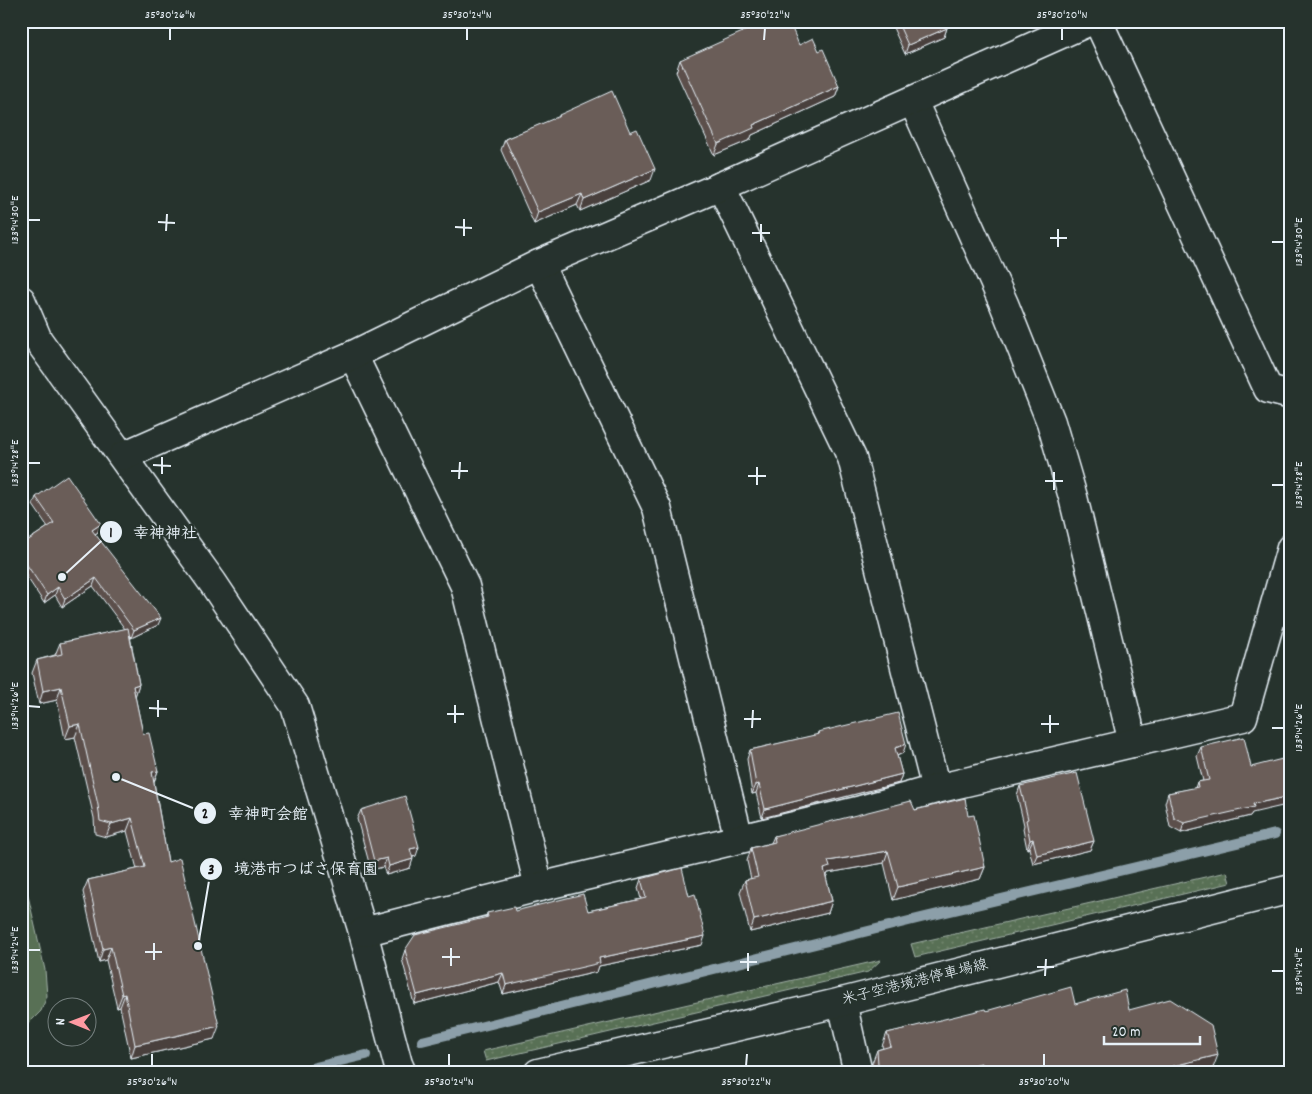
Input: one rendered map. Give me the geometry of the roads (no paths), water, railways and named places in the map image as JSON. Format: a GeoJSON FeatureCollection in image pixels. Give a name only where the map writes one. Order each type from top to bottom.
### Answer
{"type":"FeatureCollection","features":[{"type":"Feature","properties":{"kind":"street"},"geometry":{"type":"LineString","coordinates":[[123,456],[353,355],[539,264],[721,186],[1090,21]]}},
{"type":"Feature","properties":{"kind":"street"},"geometry":{"type":"LineString","coordinates":[[1098,21],[1268,389],[1291,395]]}},
{"type":"Feature","properties":{"kind":"street"},"geometry":{"type":"LineString","coordinates":[[913,101],[1004,304],[1051,422],[1073,497],[1133,742]]}},
{"type":"Feature","properties":{"kind":"street"},"geometry":{"type":"LineString","coordinates":[[721,186],[852,458],[936,789]]}},
{"type":"Feature","properties":{"kind":"street"},"geometry":{"type":"LineString","coordinates":[[539,264],[657,508],[739,839]]}},
{"type":"Feature","properties":{"kind":"street"},"geometry":{"type":"LineString","coordinates":[[21,300],[30,344],[123,456],[213,583],[295,706],[364,932],[398,1064],[402,1073]]}},
{"type":"Feature","properties":{"kind":"street"},"geometry":{"type":"LineString","coordinates":[[353,355],[465,586],[539,887]]}},
{"type":"Feature","properties":{"kind":"street"},"geometry":{"type":"LineString","coordinates":[[364,932],[539,887],[861,810],[936,789],[1243,717],[1291,548]]}},
{"type":"Feature","properties":{"kind":"street","name":"米子空港境港停車場線"},"geometry":{"type":"LineString","coordinates":[[538,1073],[842,1002],[1291,889]]}},
{"type":"Feature","properties":{"kind":"street"},"geometry":{"type":"LineString","coordinates":[[842,1002],[858,1073]]}},
{"type":"Feature","properties":{"kind":"waterway"},"geometry":{"type":"LineString","coordinates":[[422,1041],[921,918],[1275,834]]}},
{"type":"Feature","properties":{"kind":"waterway"},"geometry":{"type":"LineString","coordinates":[[290,1073],[366,1055]]}},
{"type":"Feature","properties":{"kind":"place","name":"幸神神社"},"geometry":{"type":"Point","coordinates":[62,577]}},
{"type":"Feature","properties":{"kind":"place","name":"幸神町会館"},"geometry":{"type":"Point","coordinates":[116,777]}},
{"type":"Feature","properties":{"kind":"place","name":"境港市つばさ保育園"},"geometry":{"type":"Point","coordinates":[198,946]}}]}
